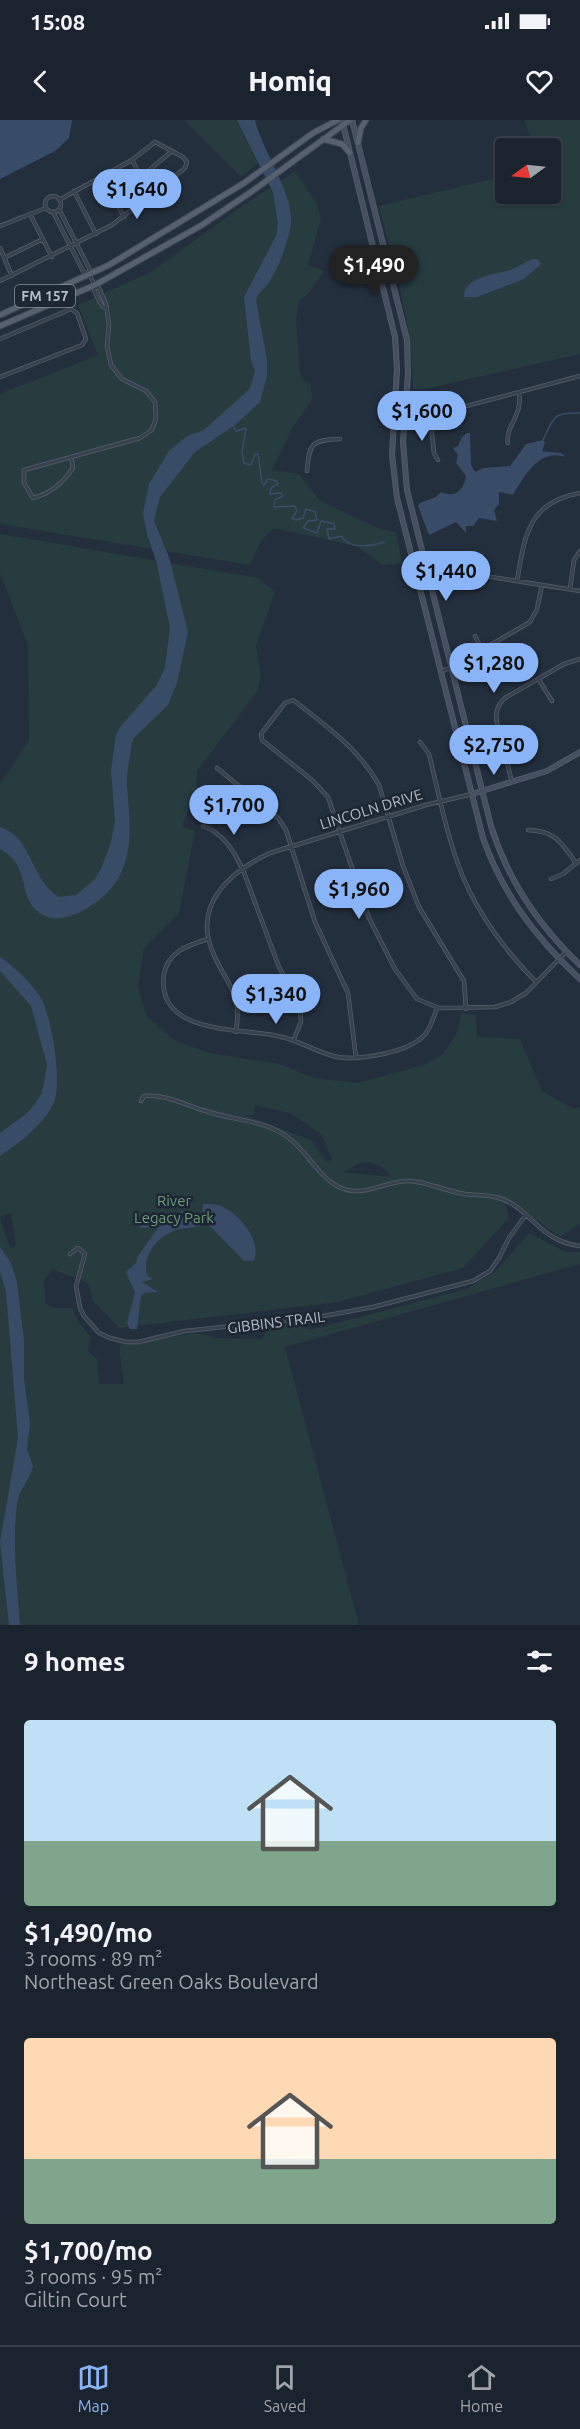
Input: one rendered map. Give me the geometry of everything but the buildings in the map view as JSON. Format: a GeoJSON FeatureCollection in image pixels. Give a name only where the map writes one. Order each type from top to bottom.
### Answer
{"type":"FeatureCollection","features":[{"type":"Feature","properties":{"kind":"main road"},"geometry":{"type":"LineString","coordinates":[[325,126],[331,120]]}},
{"type":"Feature","properties":{"kind":"main road"},"geometry":{"type":"LineString","coordinates":[[351,120],[407,340],[408,374],[404,453],[410,506],[482,791],[497,844],[509,873],[538,919],[580,966]]}},
{"type":"Feature","properties":{"kind":"main road","name":"FM 157"},"geometry":{"type":"LineString","coordinates":[[0,315],[90,276],[244,183],[325,126],[351,120]]}},
{"type":"Feature","properties":{"kind":"main road"},"geometry":{"type":"LineString","coordinates":[[358,143],[366,120]]}},
{"type":"Feature","properties":{"kind":"main road"},"geometry":{"type":"LineString","coordinates":[[341,122],[395,337],[397,369],[392,454],[398,506],[483,838],[499,877],[523,918],[580,980]]}},
{"type":"Feature","properties":{"kind":"main road","name":"FM 157"},"geometry":{"type":"LineString","coordinates":[[0,326],[96,286],[201,225],[251,192],[341,122]]}},
{"type":"Feature","properties":{"kind":"main road"},"geometry":{"type":"LineString","coordinates":[[322,139],[342,144],[350,153]]}},
{"type":"Feature","properties":{"kind":"main road"},"geometry":{"type":"LineString","coordinates":[[364,208],[374,205]]}},
{"type":"Feature","properties":{"kind":"main road","name":"LINCOLN DRIVE"},"geometry":{"type":"LineString","coordinates":[[472,794],[547,771],[580,752]]}},
{"type":"Feature","properties":{"kind":"street"},"geometry":{"type":"LineString","coordinates":[[0,281],[52,257],[124,217],[187,166],[186,159],[159,142],[152,143],[132,160],[59,200]]}},
{"type":"Feature","properties":{"kind":"street"},"geometry":{"type":"LineString","coordinates":[[141,177],[172,151]]}},
{"type":"Feature","properties":{"kind":"street"},"geometry":{"type":"LineString","coordinates":[[132,160],[151,194]]}},
{"type":"Feature","properties":{"kind":"street"},"geometry":{"type":"LineString","coordinates":[[103,177],[124,217]]}},
{"type":"Feature","properties":{"kind":"street"},"geometry":{"type":"LineString","coordinates":[[74,191],[96,234]]}},
{"type":"Feature","properties":{"kind":"street"},"geometry":{"type":"LineString","coordinates":[[46,208],[48,198],[55,197],[59,200]]}},
{"type":"Feature","properties":{"kind":"street"},"geometry":{"type":"LineString","coordinates":[[59,200],[59,209],[89,268],[90,276]]}},
{"type":"Feature","properties":{"kind":"street"},"geometry":{"type":"LineString","coordinates":[[46,208],[53,212],[83,271],[99,288],[106,304],[109,325],[107,346],[111,365],[122,379],[150,394],[155,402],[156,418],[152,430],[141,438],[71,457],[24,470],[24,483],[33,498],[47,494],[70,473],[73,468],[71,457]]}},
{"type":"Feature","properties":{"kind":"street"},"geometry":{"type":"LineString","coordinates":[[0,226],[46,208]]}},
{"type":"Feature","properties":{"kind":"street"},"geometry":{"type":"LineString","coordinates":[[53,212],[59,209]]}},
{"type":"Feature","properties":{"kind":"street"},"geometry":{"type":"LineString","coordinates":[[30,214],[52,257]]}},
{"type":"Feature","properties":{"kind":"street"},"geometry":{"type":"LineString","coordinates":[[4,258],[42,239]]}},
{"type":"Feature","properties":{"kind":"street"},"geometry":{"type":"LineString","coordinates":[[0,248],[12,276]]}},
{"type":"Feature","properties":{"kind":"street"},"geometry":{"type":"LineString","coordinates":[[0,339],[71,309],[77,313],[86,335],[86,341],[82,345],[0,377]]}},
{"type":"Feature","properties":{"kind":"street"},"geometry":{"type":"LineString","coordinates":[[393,412],[430,415],[580,376]]}},
{"type":"Feature","properties":{"kind":"street"},"geometry":{"type":"LineString","coordinates":[[508,443],[508,434],[520,409],[519,393]]}},
{"type":"Feature","properties":{"kind":"street"},"geometry":{"type":"LineString","coordinates":[[430,415],[434,451],[438,460]]}},
{"type":"Feature","properties":{"kind":"street"},"geometry":{"type":"LineString","coordinates":[[307,471],[308,455],[316,441],[340,439]]}},
{"type":"Feature","properties":{"kind":"street"},"geometry":{"type":"LineString","coordinates":[[517,581],[525,535],[536,517],[561,499],[580,493]]}},
{"type":"Feature","properties":{"kind":"street"},"geometry":{"type":"LineString","coordinates":[[570,589],[574,560],[580,551]]}},
{"type":"Feature","properties":{"kind":"street"},"geometry":{"type":"LineString","coordinates":[[460,561],[463,572],[466,573],[580,591]]}},
{"type":"Feature","properties":{"kind":"street"},"geometry":{"type":"LineString","coordinates":[[441,671],[451,668],[530,622],[537,609],[542,585]]}},
{"type":"Feature","properties":{"kind":"street"},"geometry":{"type":"LineString","coordinates":[[475,636],[482,650]]}},
{"type":"Feature","properties":{"kind":"street"},"geometry":{"type":"LineString","coordinates":[[512,782],[496,723],[496,710],[505,698],[580,659]]}},
{"type":"Feature","properties":{"kind":"street"},"geometry":{"type":"LineString","coordinates":[[538,679],[552,701]]}},
{"type":"Feature","properties":{"kind":"street"},"geometry":{"type":"LineString","coordinates":[[466,1009],[464,981],[419,907],[403,866],[379,785],[366,764],[339,736],[296,702],[288,702],[261,734],[262,740],[321,788],[331,804],[369,918],[395,969],[411,993],[423,1003],[437,1008],[466,1009],[495,1007],[511,1002],[536,982],[566,952]]}},
{"type":"Feature","properties":{"kind":"street"},"geometry":{"type":"LineString","coordinates":[[420,742],[429,754],[455,854],[474,899],[513,956],[536,982]]}},
{"type":"Feature","properties":{"kind":"street"},"geometry":{"type":"LineString","coordinates":[[217,768],[278,818],[286,830],[315,922],[348,993],[356,1058]]}},
{"type":"Feature","properties":{"kind":"street","name":"LINCOLN DRIVE"},"geometry":{"type":"LineString","coordinates":[[236,1032],[239,1008],[237,998],[214,958],[206,922],[213,899],[220,889],[260,858],[291,846],[388,816],[472,794]]}},
{"type":"Feature","properties":{"kind":"street"},"geometry":{"type":"LineString","coordinates":[[203,826],[220,836],[236,855],[243,870],[279,967],[300,1006],[301,1022],[294,1040]]}},
{"type":"Feature","properties":{"kind":"street"},"geometry":{"type":"LineString","coordinates":[[528,830],[545,831],[553,835],[578,861],[563,874],[551,879]]}},
{"type":"Feature","properties":{"kind":"street"},"geometry":{"type":"LineString","coordinates":[[208,939],[185,946],[173,956],[165,969],[165,990],[174,1007],[186,1018],[207,1026],[294,1040],[334,1056],[356,1058],[400,1048],[422,1039],[427,1033],[437,1008]]}},
{"type":"Feature","properties":{"kind":"street"},"geometry":{"type":"LineString","coordinates":[[141,1101],[144,1096],[158,1095],[210,1113],[258,1122],[291,1140],[338,1187],[353,1191],[367,1191],[407,1181],[461,1193],[499,1198],[511,1204],[548,1235],[562,1242],[580,1246]]}},
{"type":"Feature","properties":{"kind":"street","name":"GIBBINS TRAIL"},"geometry":{"type":"LineString","coordinates":[[70,1254],[78,1248],[85,1254],[76,1286],[77,1298],[80,1308],[91,1325],[110,1338],[138,1342],[185,1331],[318,1317],[373,1307],[473,1281],[490,1271],[525,1216]]}},
{"type":"Feature","properties":{"kind":"green space"},"geometry":{"type":"Polygon","coordinates":[[[184,120],[237,120],[259,162],[242,176],[238,174],[184,120]]]}},
{"type":"Feature","properties":{"kind":"green space"},"geometry":{"type":"Polygon","coordinates":[[[525,120],[580,120],[580,354],[425,389],[413,389],[406,319],[379,206],[495,178],[495,204],[561,204],[561,138],[530,138],[525,120]]]}},
{"type":"Feature","properties":{"kind":"green space"},"geometry":{"type":"Polygon","coordinates":[[[295,171],[317,204],[321,219],[308,265],[324,271],[308,294],[299,301],[296,321],[300,373],[304,381],[311,384],[312,400],[293,427],[272,470],[299,474],[320,501],[380,529],[396,532],[402,563],[383,565],[356,546],[274,528],[261,541],[250,565],[0,524],[0,394],[98,355],[78,305],[151,272],[295,171]]]}},
{"type":"Feature","properties":{"kind":"green space","name":"River Legacy Park"},"geometry":{"type":"Polygon","coordinates":[[[0,534],[259,578],[275,592],[256,646],[261,676],[257,692],[197,771],[196,792],[182,826],[195,831],[179,913],[144,948],[138,987],[147,1017],[176,1041],[210,1053],[279,1064],[314,1078],[357,1083],[424,1065],[443,1054],[457,1033],[461,1013],[476,1015],[477,1037],[520,1039],[542,1091],[574,1109],[580,1107],[580,1224],[560,1237],[504,1197],[509,1218],[463,1268],[338,1302],[119,1328],[93,1301],[88,1283],[52,1269],[44,1281],[46,1304],[55,1308],[72,1308],[79,1323],[91,1337],[88,1351],[97,1359],[99,1384],[124,1384],[119,1348],[121,1345],[197,1333],[218,1338],[262,1339],[268,1328],[291,1322],[310,1330],[467,1289],[496,1271],[529,1233],[566,1252],[580,1252],[580,1264],[285,1347],[359,1625],[0,1625],[0,1217],[0,784],[29,740],[28,645],[0,573],[0,534]],[[255,1105],[254,1115],[245,1115],[311,1140],[328,1163],[332,1159],[321,1134],[290,1113],[255,1105]],[[370,1162],[359,1163],[344,1172],[392,1177],[382,1167],[370,1162]],[[11,1213],[0,1217],[10,1248],[16,1246],[11,1213]]]}},
{"type":"Feature","properties":{"kind":"water"},"geometry":{"type":"Polygon","coordinates":[[[0,120],[72,120],[69,138],[55,151],[0,179],[0,120]]]}},
{"type":"Feature","properties":{"kind":"water"},"geometry":{"type":"Polygon","coordinates":[[[237,120],[255,120],[284,190],[291,217],[290,230],[279,264],[256,300],[267,360],[267,376],[260,402],[235,425],[195,452],[160,497],[154,521],[169,557],[188,632],[177,683],[168,705],[134,738],[132,743],[127,783],[129,842],[121,873],[112,887],[99,900],[73,915],[52,918],[43,915],[29,901],[17,865],[0,849],[0,827],[11,832],[19,840],[49,890],[59,897],[76,895],[95,879],[101,869],[111,842],[115,821],[111,770],[116,735],[120,727],[156,686],[165,668],[170,628],[157,564],[143,513],[149,484],[169,451],[187,436],[204,430],[245,393],[250,388],[255,371],[251,360],[244,297],[276,236],[278,223],[273,192],[237,120]]]}},
{"type":"Feature","properties":{"kind":"water"},"geometry":{"type":"Polygon","coordinates":[[[532,259],[537,259],[541,264],[524,279],[477,297],[464,297],[465,290],[475,281],[510,270],[532,259]]]}},
{"type":"Feature","properties":{"kind":"water"},"geometry":{"type":"Polygon","coordinates":[[[470,433],[471,465],[475,472],[484,468],[510,466],[526,444],[543,440],[545,443],[542,451],[561,453],[566,457],[548,456],[534,465],[513,495],[499,492],[499,504],[494,510],[497,521],[479,518],[473,526],[466,526],[466,533],[456,522],[429,535],[418,506],[441,492],[454,494],[461,489],[466,476],[456,463],[458,455],[453,448],[458,446],[462,437],[470,433]]]}},
{"type":"Feature","properties":{"kind":"water"},"geometry":{"type":"Polygon","coordinates":[[[0,957],[23,976],[42,1000],[53,1036],[57,1083],[53,1105],[48,1113],[22,1140],[0,1156],[0,1133],[26,1114],[35,1104],[42,1093],[47,1065],[31,1006],[0,971],[0,957]]]}},
{"type":"Feature","properties":{"kind":"water"},"geometry":{"type":"Polygon","coordinates":[[[203,1204],[218,1205],[240,1220],[255,1244],[254,1261],[244,1261],[205,1221],[196,1227],[169,1233],[153,1247],[149,1254],[147,1275],[153,1279],[142,1282],[158,1292],[144,1293],[141,1296],[137,1329],[130,1329],[127,1323],[135,1293],[126,1272],[136,1263],[138,1256],[162,1225],[161,1221],[151,1227],[140,1228],[140,1224],[162,1217],[164,1224],[169,1224],[168,1217],[171,1215],[172,1221],[182,1220],[180,1211],[188,1211],[191,1216],[203,1220],[203,1204]]]}},
{"type":"Feature","properties":{"kind":"water"},"geometry":{"type":"Polygon","coordinates":[[[0,1247],[11,1263],[17,1282],[24,1341],[24,1379],[30,1423],[27,1449],[33,1466],[17,1504],[15,1534],[20,1625],[9,1625],[0,1542],[18,1438],[6,1292],[0,1272],[0,1247]]]}},
{"type":"Feature","properties":{"kind":"waterway"},"geometry":{"type":"LineString","coordinates":[[543,440],[552,421],[559,415],[580,413]]}},
{"type":"Feature","properties":{"kind":"waterway"},"geometry":{"type":"LineString","coordinates":[[233,425],[236,431],[246,428],[242,452],[244,463],[251,465],[255,454],[258,454],[262,483],[264,485],[268,479],[277,481],[278,484],[271,488],[270,494],[281,493],[283,496],[275,500],[274,507],[295,506],[297,511],[292,518],[296,520],[303,518],[306,509],[315,512],[317,520],[308,521],[303,528],[317,533],[321,521],[334,524],[335,529],[327,529],[329,539],[341,536],[350,543],[361,546],[384,542]]}}]}
